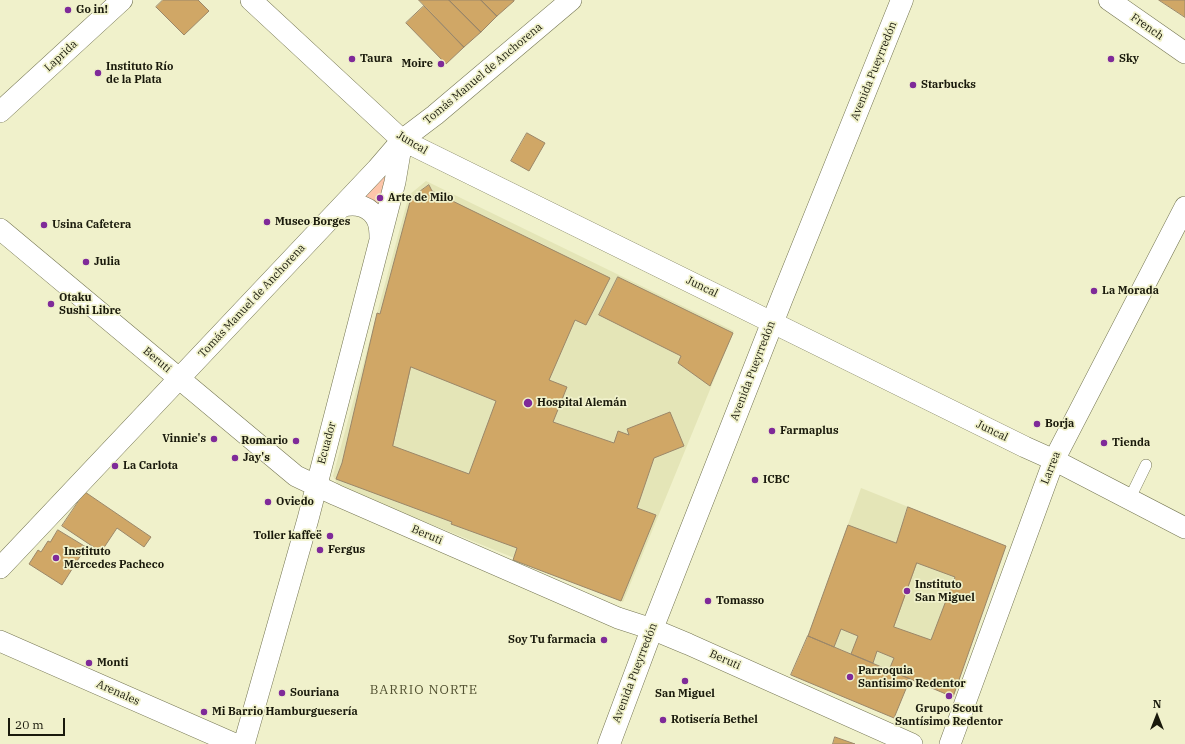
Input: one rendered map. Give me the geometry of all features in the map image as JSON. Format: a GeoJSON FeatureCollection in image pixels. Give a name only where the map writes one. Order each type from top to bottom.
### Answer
{"type":"FeatureCollection","features":[{"type":"Feature","properties":{"kind":"main road","name":"Avenida Pueyrredón"},"geometry":{"type":"LineString","coordinates":[[609,744],[652,629],[772,323],[902,0]]}},
{"type":"Feature","properties":{"kind":"street","name":"Laprida"},"geometry":{"type":"LineString","coordinates":[[0,112],[122,0]]}},
{"type":"Feature","properties":{"kind":"street","name":"Juncal"},"geometry":{"type":"LineString","coordinates":[[251,0],[402,140],[1004,437],[1054,460],[1185,528]]}},
{"type":"Feature","properties":{"kind":"street","name":"Tomás Manuel de Anchorena"},"geometry":{"type":"LineString","coordinates":[[0,568],[402,140],[435,115],[571,0]]}},
{"type":"Feature","properties":{"kind":"street","name":"French"},"geometry":{"type":"LineString","coordinates":[[1109,0],[1185,53]]}},
{"type":"Feature","properties":{"kind":"street","name":"Ecuador"},"geometry":{"type":"LineString","coordinates":[[244,744],[316,486],[395,182],[402,140]]}},
{"type":"Feature","properties":{"kind":"street"},"geometry":{"type":"LineString","coordinates":[[340,207],[349,204],[366,208],[373,214],[378,222],[380,238]]}},
{"type":"Feature","properties":{"kind":"street","name":"Larrea"},"geometry":{"type":"LineString","coordinates":[[950,744],[1054,460],[1185,207]]}},
{"type":"Feature","properties":{"kind":"street","name":"Beruti"},"geometry":{"type":"LineString","coordinates":[[0,229],[296,476],[611,615],[652,629],[688,644],[912,744]]}},
{"type":"Feature","properties":{"kind":"street","name":"Arenales"},"geometry":{"type":"LineString","coordinates":[[0,641],[235,744]]}},
{"type":"Feature","properties":{"kind":"lane"},"geometry":{"type":"LineString","coordinates":[[1129,500],[1146,465]]}},
{"type":"Feature","properties":{"kind":"shaded area"},"geometry":{"type":"Polygon","coordinates":[[[394,158],[379,216],[355,200],[394,158]]]}},
{"type":"Feature","properties":{"kind":"shaded area","name":"Hospital Alemán"},"geometry":{"type":"Polygon","coordinates":[[[426,181],[734,331],[623,602],[339,487],[333,476],[409,195],[426,181]]]}},
{"type":"Feature","properties":{"kind":"shaded area","name":"Instituto San Miguel"},"geometry":{"type":"Polygon","coordinates":[[[861,488],[1006,546],[953,697],[808,636],[861,488]]]}},
{"type":"Feature","properties":{"kind":"building"},"geometry":{"type":"Polygon","coordinates":[[[163,0],[198,0],[209,11],[184,35],[156,7],[163,0]]]}},
{"type":"Feature","properties":{"kind":"building"},"geometry":{"type":"Polygon","coordinates":[[[419,0],[449,0],[481,32],[464,47],[419,0]]]}},
{"type":"Feature","properties":{"kind":"building"},"geometry":{"type":"Polygon","coordinates":[[[449,0],[481,0],[497,16],[481,32],[449,0]]]}},
{"type":"Feature","properties":{"kind":"building"},"geometry":{"type":"Polygon","coordinates":[[[481,0],[514,0],[514,1],[497,16],[481,0]]]}},
{"type":"Feature","properties":{"kind":"building"},"geometry":{"type":"Polygon","coordinates":[[[1159,0],[1185,0],[1185,17],[1159,0]]]}},
{"type":"Feature","properties":{"kind":"building"},"geometry":{"type":"Polygon","coordinates":[[[424,6],[464,47],[446,64],[406,23],[424,6]]]}},
{"type":"Feature","properties":{"kind":"building"},"geometry":{"type":"Polygon","coordinates":[[[527,133],[545,143],[529,171],[511,161],[527,133]]]}},
{"type":"Feature","properties":{"kind":"building","name":"Hospital Alemán"},"geometry":{"type":"Polygon","coordinates":[[[429,185],[432,191],[610,278],[586,325],[575,320],[549,380],[567,387],[553,422],[614,443],[618,431],[629,435],[627,429],[670,412],[684,446],[654,458],[637,508],[656,515],[621,601],[513,560],[517,548],[336,479],[342,463],[377,313],[380,314],[411,198],[429,185]],[[411,367],[393,446],[469,474],[496,401],[411,367]]]}},
{"type":"Feature","properties":{"kind":"building"},"geometry":{"type":"Polygon","coordinates":[[[618,277],[733,333],[710,386],[678,363],[681,356],[599,315],[618,277]]]}},
{"type":"Feature","properties":{"kind":"building"},"geometry":{"type":"Polygon","coordinates":[[[85,492],[151,537],[144,547],[117,528],[101,552],[62,526],[85,492]]]}},
{"type":"Feature","properties":{"kind":"building","name":"Instituto San Miguel"},"geometry":{"type":"Polygon","coordinates":[[[908,507],[1006,546],[953,697],[889,670],[894,658],[877,651],[873,663],[851,654],[858,636],[841,629],[834,647],[808,636],[848,525],[896,543],[908,507]],[[917,563],[894,627],[931,640],[955,577],[917,563]]]}},
{"type":"Feature","properties":{"kind":"building","name":"Instituto Mercedes Pacheco"},"geometry":{"type":"Polygon","coordinates":[[[58,530],[86,547],[62,585],[29,564],[38,550],[41,552],[58,530]]]}},
{"type":"Feature","properties":{"kind":"building","name":"Parroquia Santisimo Redentor"},"geometry":{"type":"Polygon","coordinates":[[[808,636],[910,679],[894,718],[791,675],[808,636]]]}},
{"type":"Feature","properties":{"kind":"building"},"geometry":{"type":"Polygon","coordinates":[[[835,737],[855,744],[833,744],[835,737]]]}},
{"type":"Feature","properties":{"kind":"place","name":"Go in!"},"geometry":{"type":"Point","coordinates":[68,10]}},
{"type":"Feature","properties":{"kind":"place","name":"Taura"},"geometry":{"type":"Point","coordinates":[352,59]}},
{"type":"Feature","properties":{"kind":"place","name":"Sky"},"geometry":{"type":"Point","coordinates":[1111,59]}},
{"type":"Feature","properties":{"kind":"place","name":"Moire"},"geometry":{"type":"Point","coordinates":[441,64]}},
{"type":"Feature","properties":{"kind":"place","name":"Instituto Río de la Plata"},"geometry":{"type":"Point","coordinates":[98,73]}},
{"type":"Feature","properties":{"kind":"place","name":"Starbucks"},"geometry":{"type":"Point","coordinates":[913,85]}},
{"type":"Feature","properties":{"kind":"place","name":"Arte de Milo"},"geometry":{"type":"Point","coordinates":[380,198]}},
{"type":"Feature","properties":{"kind":"place","name":"Museo Borges"},"geometry":{"type":"Point","coordinates":[267,222]}},
{"type":"Feature","properties":{"kind":"place","name":"Usina Cafetera"},"geometry":{"type":"Point","coordinates":[44,225]}},
{"type":"Feature","properties":{"kind":"place","name":"Julia"},"geometry":{"type":"Point","coordinates":[86,262]}},
{"type":"Feature","properties":{"kind":"place","name":"La Morada"},"geometry":{"type":"Point","coordinates":[1094,291]}},
{"type":"Feature","properties":{"kind":"place","name":"Otaku Sushi Libre"},"geometry":{"type":"Point","coordinates":[51,304]}},
{"type":"Feature","properties":{"kind":"place","name":"Hospital Alemán"},"geometry":{"type":"Point","coordinates":[528,403]}},
{"type":"Feature","properties":{"kind":"place","name":"Borja"},"geometry":{"type":"Point","coordinates":[1037,424]}},
{"type":"Feature","properties":{"kind":"place","name":"Farmaplus"},"geometry":{"type":"Point","coordinates":[772,431]}},
{"type":"Feature","properties":{"kind":"place","name":"Vinnie's"},"geometry":{"type":"Point","coordinates":[214,439]}},
{"type":"Feature","properties":{"kind":"place","name":"Romario"},"geometry":{"type":"Point","coordinates":[296,441]}},
{"type":"Feature","properties":{"kind":"place","name":"Tienda"},"geometry":{"type":"Point","coordinates":[1104,443]}},
{"type":"Feature","properties":{"kind":"place","name":"Jay's"},"geometry":{"type":"Point","coordinates":[235,458]}},
{"type":"Feature","properties":{"kind":"place","name":"La Carlota"},"geometry":{"type":"Point","coordinates":[115,466]}},
{"type":"Feature","properties":{"kind":"place","name":"ICBC"},"geometry":{"type":"Point","coordinates":[755,480]}},
{"type":"Feature","properties":{"kind":"place","name":"Oviedo"},"geometry":{"type":"Point","coordinates":[268,502]}},
{"type":"Feature","properties":{"kind":"place","name":"Toller kaffeë"},"geometry":{"type":"Point","coordinates":[330,536]}},
{"type":"Feature","properties":{"kind":"place","name":"Fergus"},"geometry":{"type":"Point","coordinates":[320,550]}},
{"type":"Feature","properties":{"kind":"place","name":"Instituto Mercedes Pacheco"},"geometry":{"type":"Point","coordinates":[56,558]}},
{"type":"Feature","properties":{"kind":"place","name":"Instituto San Miguel"},"geometry":{"type":"Point","coordinates":[907,591]}},
{"type":"Feature","properties":{"kind":"place","name":"Tomasso"},"geometry":{"type":"Point","coordinates":[708,601]}},
{"type":"Feature","properties":{"kind":"place","name":"Soy Tu farmacia"},"geometry":{"type":"Point","coordinates":[604,640]}},
{"type":"Feature","properties":{"kind":"place","name":"Monti"},"geometry":{"type":"Point","coordinates":[89,663]}},
{"type":"Feature","properties":{"kind":"place","name":"Parroquia Santisimo Redentor"},"geometry":{"type":"Point","coordinates":[850,677]}},
{"type":"Feature","properties":{"kind":"place","name":"San Miguel"},"geometry":{"type":"Point","coordinates":[685,681]}},
{"type":"Feature","properties":{"kind":"place","name":"Souriana"},"geometry":{"type":"Point","coordinates":[282,693]}},
{"type":"Feature","properties":{"kind":"place","name":"Grupo Scout Santísimo Redentor"},"geometry":{"type":"Point","coordinates":[949,696]}},
{"type":"Feature","properties":{"kind":"place","name":"Mi Barrio Hamburguesería"},"geometry":{"type":"Point","coordinates":[204,712]}},
{"type":"Feature","properties":{"kind":"place","name":"Rotisería Bethel"},"geometry":{"type":"Point","coordinates":[663,720]}},
{"type":"Feature","properties":{"kind":"district","name":"BARRIO NORTE"},"geometry":{"type":"Point","coordinates":[424,690]}}]}
